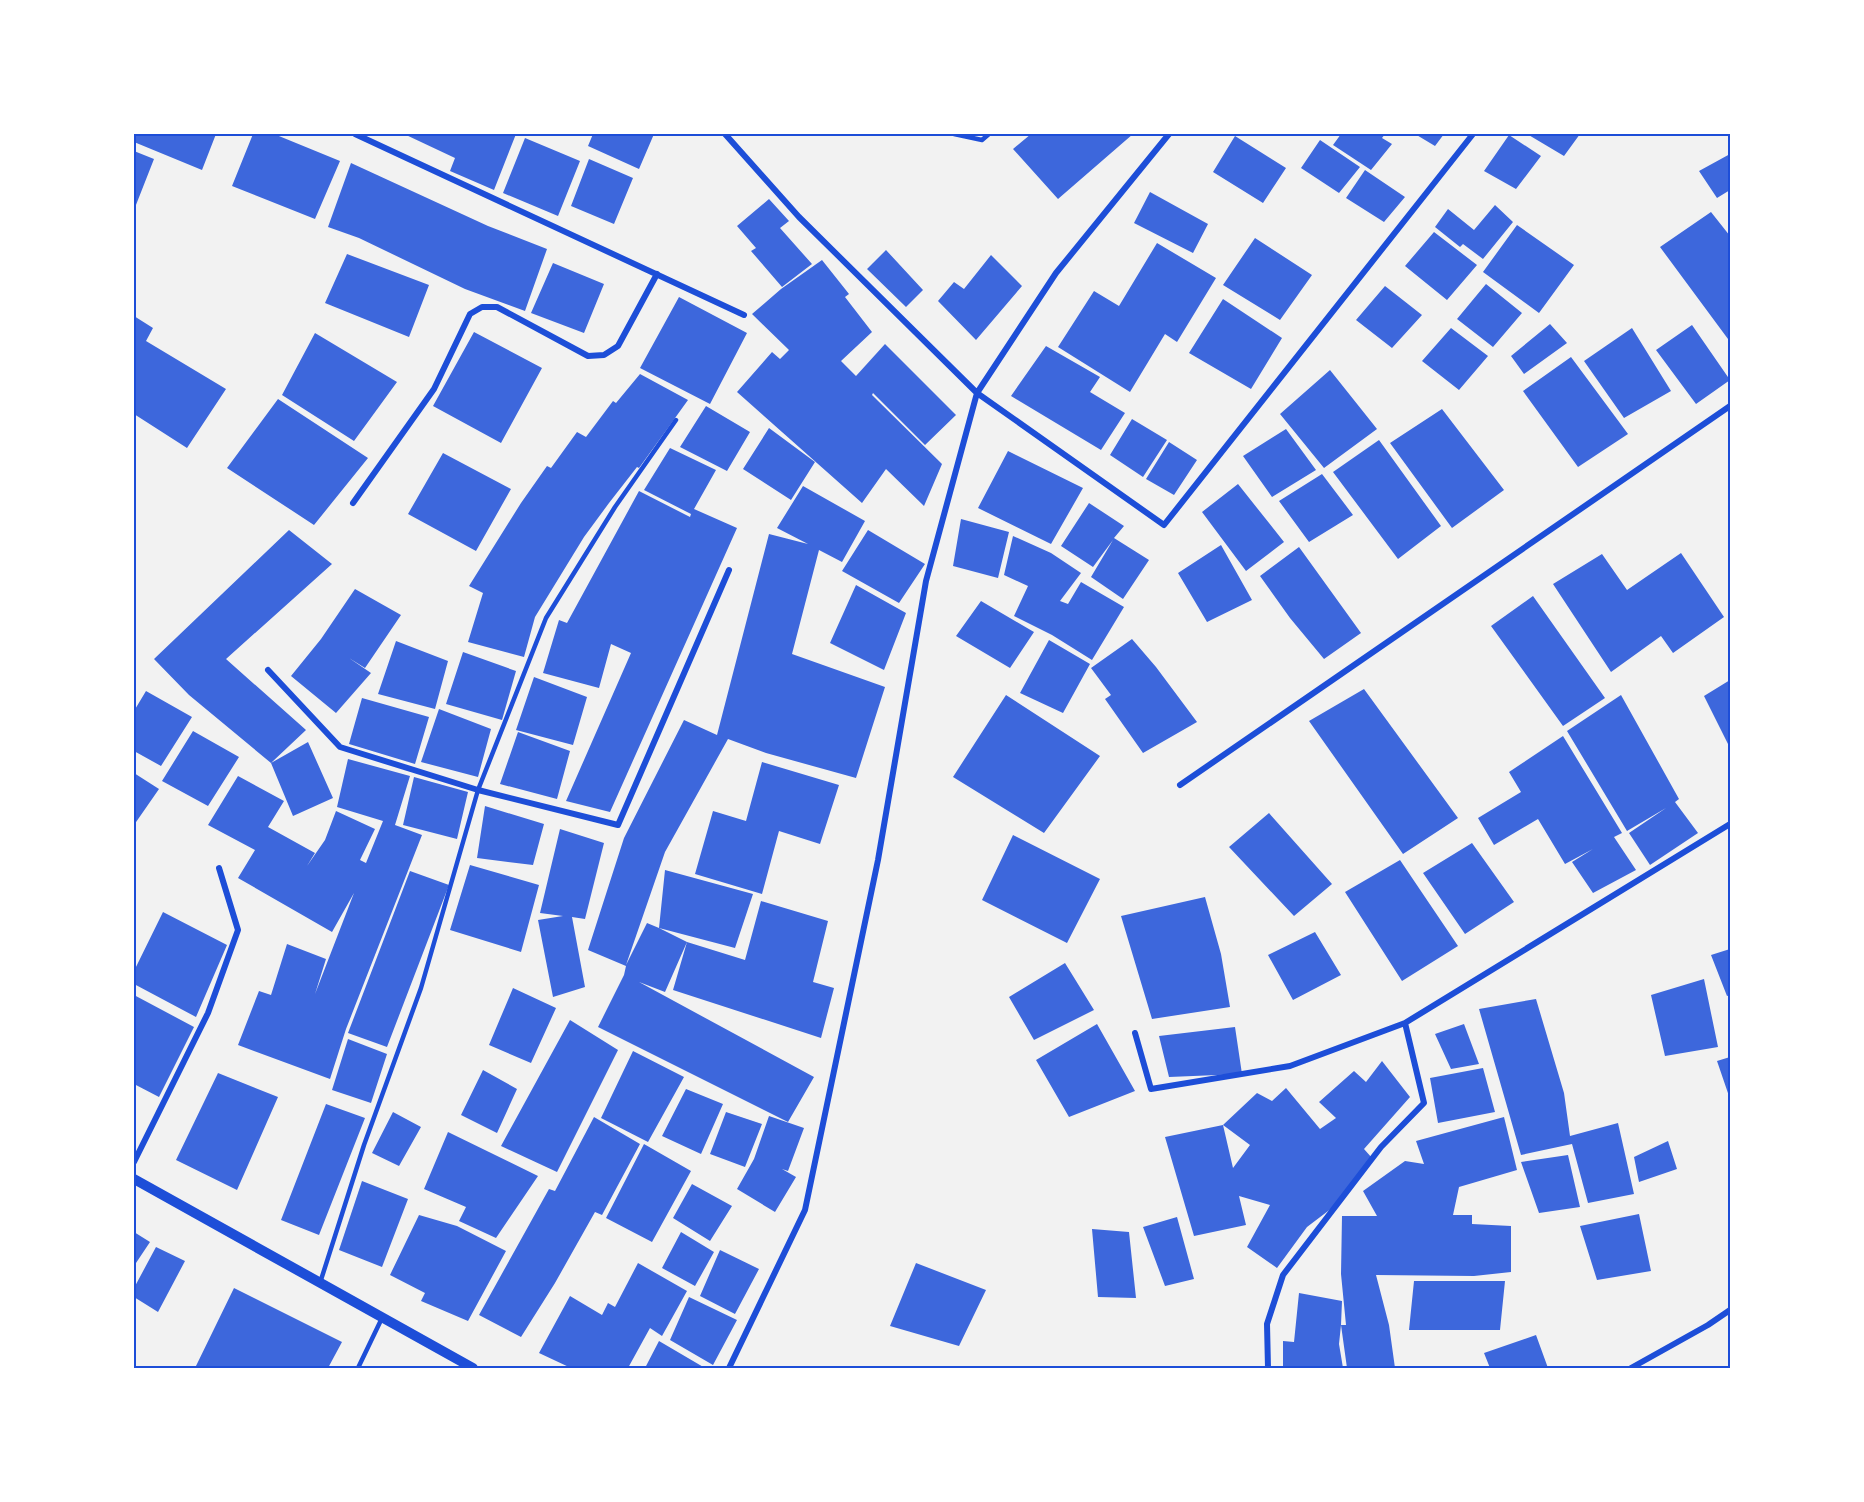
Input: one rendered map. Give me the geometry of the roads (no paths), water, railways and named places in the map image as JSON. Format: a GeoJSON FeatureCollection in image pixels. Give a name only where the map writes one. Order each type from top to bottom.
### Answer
{"type":"FeatureCollection","features":[{"type":"Feature","properties":{"kind":"street"},"geometry":{"type":"LineString","coordinates":[[355,134],[744,315]]}},
{"type":"Feature","properties":{"kind":"street"},"geometry":{"type":"LineString","coordinates":[[725,134],[799,217],[977,393],[1164,525],[1473,134]]}},
{"type":"Feature","properties":{"kind":"street"},"geometry":{"type":"LineString","coordinates":[[729,1368],[805,1210],[878,860],[926,581],[977,393],[1056,273],[1169,134]]}},
{"type":"Feature","properties":{"kind":"street"},"geometry":{"type":"LineString","coordinates":[[353,502],[434,389],[470,314],[482,307],[497,307],[588,356],[604,355],[618,346],[657,274]]}},
{"type":"Feature","properties":{"kind":"street"},"geometry":{"type":"LineString","coordinates":[[1180,785],[1731,406]]}},
{"type":"Feature","properties":{"kind":"street"},"geometry":{"type":"LineString","coordinates":[[268,670],[340,747],[478,790],[618,825],[729,570]]}},
{"type":"Feature","properties":{"kind":"street"},"geometry":{"type":"LineString","coordinates":[[1135,1033],[1151,1089],[1290,1066],[1405,1023],[1731,824]]}},
{"type":"Feature","properties":{"kind":"street"},"geometry":{"type":"LineString","coordinates":[[134,1162],[208,1013],[238,930],[219,868]]}},
{"type":"Feature","properties":{"kind":"street"},"geometry":{"type":"LineString","coordinates":[[1268,1368],[1268,1324],[1283,1275],[1381,1147],[1425,1103],[1405,1023]]}},
{"type":"Feature","properties":{"kind":"street"},"geometry":{"type":"LineString","coordinates":[[134,1179],[473,1368]]}},
{"type":"Feature","properties":{"kind":"street"},"geometry":{"type":"LineString","coordinates":[[1631,1368],[1731,1310]]}},
{"type":"Feature","properties":{"kind":"lane"},"geometry":{"type":"LineString","coordinates":[[954,134],[982,140],[989,134]]}},
{"type":"Feature","properties":{"kind":"lane"},"geometry":{"type":"LineString","coordinates":[[320,1284],[364,1145],[421,988],[478,790],[546,618],[615,507],[676,420]]}},
{"type":"Feature","properties":{"kind":"lane"},"geometry":{"type":"LineString","coordinates":[[358,1368],[382,1318]]}}]}
